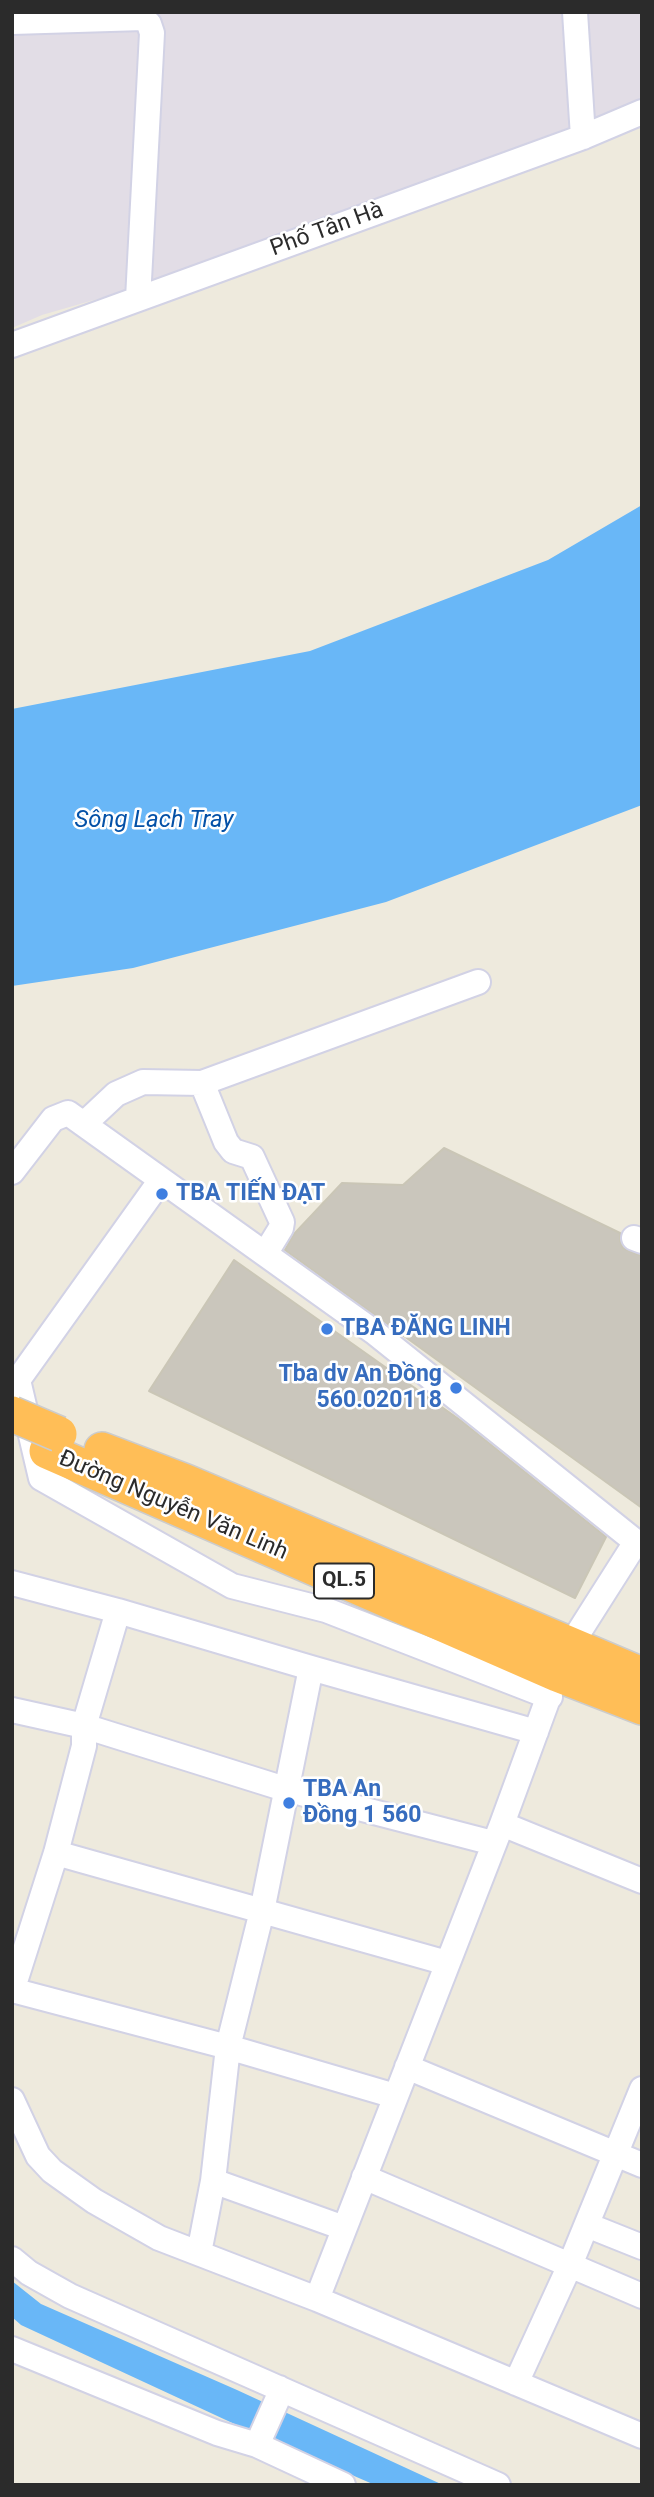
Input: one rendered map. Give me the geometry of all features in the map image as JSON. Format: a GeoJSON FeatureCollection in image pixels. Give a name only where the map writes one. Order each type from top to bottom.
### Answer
{"type":"FeatureCollection","features":[{"type":"Feature","properties":{"kind":"highway","name":"Đường Nguyễn Văn Linh"},"geometry":{"type":"LineString","coordinates":[[12,1414],[53,1443],[642,1707]]}},
{"type":"Feature","properties":{"kind":"highway","name":"Đường Nguyễn Văn Linh"},"geometry":{"type":"LineString","coordinates":[[12,1438],[53,1443]]}},
{"type":"Feature","properties":{"kind":"highway","name":"Đường Nguyễn Văn Linh"},"geometry":{"type":"LineString","coordinates":[[559,1672],[642,1675]]}},
{"type":"Feature","properties":{"kind":"street"},"geometry":{"type":"LineString","coordinates":[[575,12],[583,137]]}},
{"type":"Feature","properties":{"kind":"street"},"geometry":{"type":"LineString","coordinates":[[12,22],[143,18],[149,24],[152,33],[138,299]]}},
{"type":"Feature","properties":{"kind":"street","name":"Phố Tân Hà"},"geometry":{"type":"LineString","coordinates":[[12,345],[583,137],[642,113]]}},
{"type":"Feature","properties":{"kind":"street"},"geometry":{"type":"LineString","coordinates":[[84,1124],[116,1094],[143,1082],[202,1083],[478,982]]}},
{"type":"Feature","properties":{"kind":"street"},"geometry":{"type":"LineString","coordinates":[[202,1083],[226,1142],[233,1151],[252,1157],[282,1222],[265,1254]]}},
{"type":"Feature","properties":{"kind":"street"},"geometry":{"type":"LineString","coordinates":[[12,1172],[53,1119],[68,1113],[374,1332],[639,1536],[559,1672],[317,2299]]}},
{"type":"Feature","properties":{"kind":"street"},"geometry":{"type":"LineString","coordinates":[[161,1180],[15,1379],[41,1478],[232,1586],[559,1672]]}},
{"type":"Feature","properties":{"kind":"street"},"geometry":{"type":"LineString","coordinates":[[12,1583],[536,1732]]}},
{"type":"Feature","properties":{"kind":"street"},"geometry":{"type":"LineString","coordinates":[[118,1611],[84,1726],[84,1746],[56,1853],[12,1990],[228,2047],[396,2096]]}},
{"type":"Feature","properties":{"kind":"street"},"geometry":{"type":"LineString","coordinates":[[199,2253],[213,2181],[228,2047],[262,1911],[311,1668]]}},
{"type":"Feature","properties":{"kind":"street"},"geometry":{"type":"LineString","coordinates":[[12,1710],[84,1726],[285,1789],[498,1833],[642,1881]]}},
{"type":"Feature","properties":{"kind":"street"},"geometry":{"type":"LineString","coordinates":[[56,1853],[447,1963]]}},
{"type":"Feature","properties":{"kind":"street"},"geometry":{"type":"LineString","coordinates":[[407,2067],[642,2165]]}},
{"type":"Feature","properties":{"kind":"street"},"geometry":{"type":"LineString","coordinates":[[516,2383],[570,2265],[641,2092]]}},
{"type":"Feature","properties":{"kind":"street"},"geometry":{"type":"LineString","coordinates":[[12,2101],[38,2156],[52,2171],[94,2201],[159,2238],[317,2299],[642,2436]]}},
{"type":"Feature","properties":{"kind":"street"},"geometry":{"type":"LineString","coordinates":[[364,2177],[642,2296]]}},
{"type":"Feature","properties":{"kind":"street"},"geometry":{"type":"LineString","coordinates":[[213,2181],[344,2228]]}},
{"type":"Feature","properties":{"kind":"street"},"geometry":{"type":"LineString","coordinates":[[587,2225],[642,2247]]}},
{"type":"Feature","properties":{"kind":"street"},"geometry":{"type":"LineString","coordinates":[[12,2259],[49,2286],[279,2393],[498,2485]]}},
{"type":"Feature","properties":{"kind":"street"},"geometry":{"type":"LineString","coordinates":[[12,2349],[217,2433],[258,2442],[309,2477],[344,2485]]}},
{"type":"Feature","properties":{"kind":"street"},"geometry":{"type":"LineString","coordinates":[[258,2442],[279,2393]]}},
{"type":"Feature","properties":{"kind":"shaded area"},"geometry":{"type":"Polygon","coordinates":[[[12,12],[642,12],[642,101],[118,293],[42,315],[12,328],[12,12]]]}},
{"type":"Feature","properties":{"kind":"water","name":"Sông Lạch Tray"},"geometry":{"type":"Polygon","coordinates":[[[642,505],[642,805],[386,902],[133,968],[12,986],[12,709],[310,651],[548,560],[642,505]]]}},
{"type":"Feature","properties":{"kind":"water"},"geometry":{"type":"Polygon","coordinates":[[[12,2281],[41,2304],[443,2485],[375,2485],[241,2427],[21,2325],[12,2317],[12,2281]]]}},
{"type":"Feature","properties":{"kind":"building"},"geometry":{"type":"Polygon","coordinates":[[[444,1148],[620,1233],[623,1248],[642,1256],[642,1508],[285,1250],[294,1234],[342,1183],[403,1185],[444,1148]]]}},
{"type":"Feature","properties":{"kind":"building"},"geometry":{"type":"Polygon","coordinates":[[[234,1260],[460,1420],[606,1537],[575,1598],[149,1391],[234,1260]]]}},
{"type":"Feature","properties":{"kind":"place","name":"TBA TIẾN ĐẠT"},"geometry":{"type":"Point","coordinates":[162,1194]}},
{"type":"Feature","properties":{"kind":"place","name":"TBA ĐĂNG LINH"},"geometry":{"type":"Point","coordinates":[327,1329]}},
{"type":"Feature","properties":{"kind":"place","name":"Tba dv An Đồng 560.020118"},"geometry":{"type":"Point","coordinates":[456,1388]}},
{"type":"Feature","properties":{"kind":"place","name":"TBA An Đồng 1 560"},"geometry":{"type":"Point","coordinates":[289,1803]}}]}
